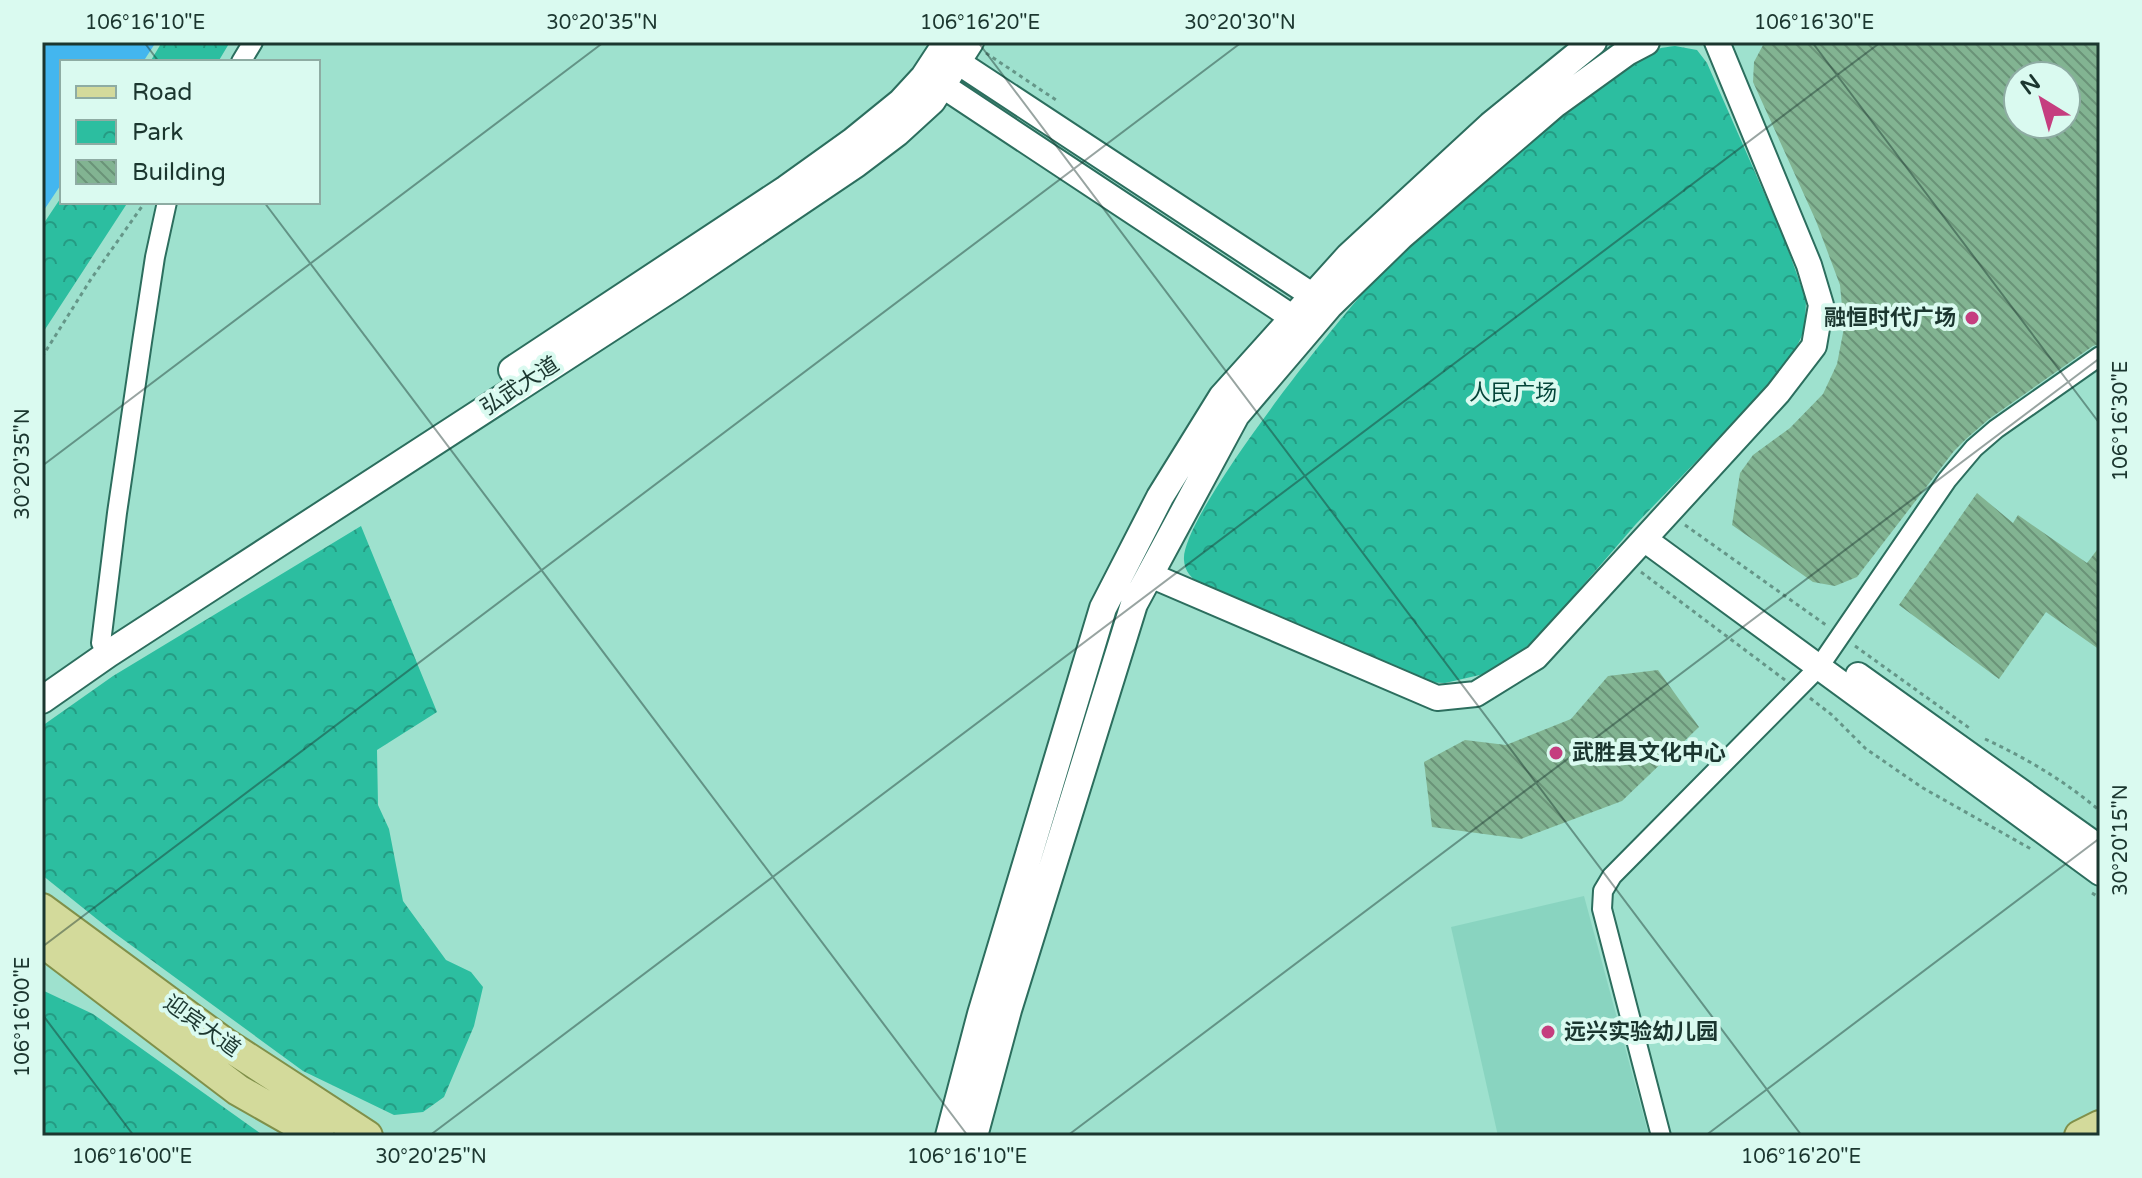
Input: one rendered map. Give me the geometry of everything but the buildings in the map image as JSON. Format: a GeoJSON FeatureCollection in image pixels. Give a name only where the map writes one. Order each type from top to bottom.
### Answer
{"type":"FeatureCollection","features":[{"type":"Feature","properties":{"kind":"main road"},"geometry":{"type":"LineString","coordinates":[[974,1136],[1008,1010],[1130,619],[1150,575],[1236,415],[1321,301],[1349,256],[1491,125],[1593,42]]}},
{"type":"Feature","properties":{"kind":"main road"},"geometry":{"type":"LineString","coordinates":[[1321,301],[1555,104],[1627,52],[1646,42]]}},
{"type":"Feature","properties":{"kind":"main road","name":"弘武大道"},"geometry":{"type":"LineString","coordinates":[[42,686],[675,286],[856,164],[932,101],[934,80],[954,49]]}},
{"type":"Feature","properties":{"kind":"main road"},"geometry":{"type":"LineString","coordinates":[[949,1136],[981,1014],[1103,608],[1160,497],[1222,397],[1302,324]]}},
{"type":"Feature","properties":{"kind":"main road","name":"弘武大道"},"geometry":{"type":"LineString","coordinates":[[42,700],[105,648]]}},
{"type":"Feature","properties":{"kind":"main road","name":"迎宾大道"},"geometry":{"type":"LineString","coordinates":[[42,909],[224,1043],[367,1136]]}},
{"type":"Feature","properties":{"kind":"main road","name":"迎宾大道"},"geometry":{"type":"LineString","coordinates":[[42,941],[238,1090],[290,1125],[319,1136]]}},
{"type":"Feature","properties":{"kind":"main road"},"geometry":{"type":"LineString","coordinates":[[2080,1136],[2100,1126]]}},
{"type":"Feature","properties":{"kind":"street"},"geometry":{"type":"LineString","coordinates":[[242,60],[253,42]]}},
{"type":"Feature","properties":{"kind":"street"},"geometry":{"type":"LineString","coordinates":[[1150,575],[1437,698],[1476,694],[1536,657],[1778,393],[1814,346],[1821,305],[1809,265],[1717,42]]}},
{"type":"Feature","properties":{"kind":"street"},"geometry":{"type":"LineString","coordinates":[[954,49],[1321,301]]}},
{"type":"Feature","properties":{"kind":"street"},"geometry":{"type":"LineString","coordinates":[[934,80],[1302,324]]}},
{"type":"Feature","properties":{"kind":"street"},"geometry":{"type":"LineString","coordinates":[[105,648],[126,451],[155,257],[167,204]]}},
{"type":"Feature","properties":{"kind":"street"},"geometry":{"type":"LineString","coordinates":[[1661,1136],[1602,909],[1603,891],[1612,876],[1798,689],[1829,652],[1947,480],[1974,448],[2100,356]]}},
{"type":"Feature","properties":{"kind":"street"},"geometry":{"type":"LineString","coordinates":[[1655,527],[2100,848]]}},
{"type":"Feature","properties":{"kind":"street"},"geometry":{"type":"LineString","coordinates":[[1829,652],[2094,881]]}},
{"type":"Feature","properties":{"kind":"path"},"geometry":{"type":"LineString","coordinates":[[42,357],[144,204]]}},
{"type":"Feature","properties":{"kind":"path"},"geometry":{"type":"LineString","coordinates":[[1655,527],[1829,652],[1973,731]]}},
{"type":"Feature","properties":{"kind":"path"},"geometry":{"type":"LineString","coordinates":[[1625,560],[1832,715],[1866,749],[1923,788],[2036,853]]}},
{"type":"Feature","properties":{"kind":"path"},"geometry":{"type":"LineString","coordinates":[[1985,739],[2021,756],[2083,796],[2100,811]]}},
{"type":"Feature","properties":{"kind":"path"},"geometry":{"type":"LineString","coordinates":[[2094,881],[2100,898]]}},
{"type":"Feature","properties":{"kind":"shaded area","name":"远兴实验幼儿园"},"geometry":{"type":"Polygon","coordinates":[[[1584,896],[1649,1136],[1498,1136],[1451,927],[1584,896]]]}},
{"type":"Feature","properties":{"kind":"green space"},"geometry":{"type":"Polygon","coordinates":[[[162,42],[230,42],[219,60],[151,60],[162,42]]]}},
{"type":"Feature","properties":{"kind":"green space","name":"人民广场"},"geometry":{"type":"Polygon","coordinates":[[[1675,46],[1697,50],[1707,63],[1784,238],[1806,300],[1805,329],[1791,359],[1765,394],[1636,524],[1545,629],[1514,659],[1484,674],[1445,683],[1422,682],[1216,594],[1195,580],[1187,572],[1184,560],[1190,536],[1209,500],[1270,410],[1369,287],[1439,219],[1589,94],[1640,58],[1658,49],[1675,46]]]}},
{"type":"Feature","properties":{"kind":"green space"},"geometry":{"type":"Polygon","coordinates":[[[60,199],[60,204],[127,204],[42,334],[42,226],[60,199]]]}},
{"type":"Feature","properties":{"kind":"green space"},"geometry":{"type":"Polygon","coordinates":[[[361,526],[437,712],[377,750],[378,805],[389,829],[403,901],[446,960],[471,972],[483,987],[474,1026],[444,1097],[423,1112],[394,1115],[303,1071],[113,932],[42,875],[42,726],[113,676],[361,526]]]}},
{"type":"Feature","properties":{"kind":"green space"},"geometry":{"type":"Polygon","coordinates":[[[42,990],[93,1014],[264,1136],[42,1136],[42,990]]]}},
{"type":"Feature","properties":{"kind":"water"},"geometry":{"type":"Polygon","coordinates":[[[42,42],[156,42],[144,60],[60,60],[60,186],[42,213],[42,42]]]}},
{"type":"Feature","properties":{"kind":"place","name":"融恒时代广场"},"geometry":{"type":"Point","coordinates":[1972,318]}},
{"type":"Feature","properties":{"kind":"place","name":"武胜县文化中心"},"geometry":{"type":"Point","coordinates":[1556,753]}},
{"type":"Feature","properties":{"kind":"place","name":"远兴实验幼儿园"},"geometry":{"type":"Point","coordinates":[1548,1032]}}]}
